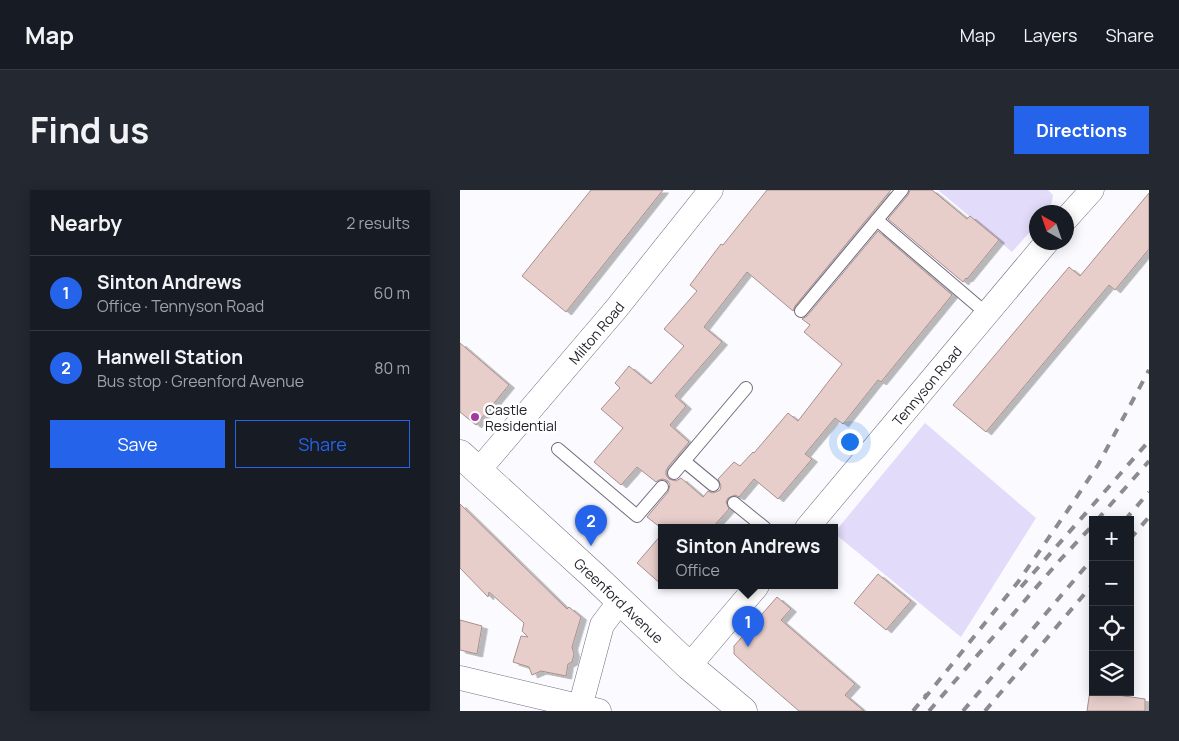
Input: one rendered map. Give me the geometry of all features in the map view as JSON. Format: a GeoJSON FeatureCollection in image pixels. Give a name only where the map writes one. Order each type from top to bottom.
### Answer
{"type":"FeatureCollection","features":[{"type":"Feature","properties":{"kind":"street","name":"Milton Road"},"geometry":{"type":"LineString","coordinates":[[469,463],[616,309],[711,190]]}},
{"type":"Feature","properties":{"kind":"street"},"geometry":{"type":"LineString","coordinates":[[1074,211],[1092,190]]}},
{"type":"Feature","properties":{"kind":"street","name":"Tennyson Road"},"geometry":{"type":"LineString","coordinates":[[810,524],[1040,250]]}},
{"type":"Feature","properties":{"kind":"street","name":"Greenford Avenue"},"geometry":{"type":"LineString","coordinates":[[469,463],[595,576],[688,666],[743,711]]}},
{"type":"Feature","properties":{"kind":"street"},"geometry":{"type":"LineString","coordinates":[[688,666],[754,589]]}},
{"type":"Feature","properties":{"kind":"street"},"geometry":{"type":"LineString","coordinates":[[460,678],[586,710],[602,625],[620,601]]}},
{"type":"Feature","properties":{"kind":"lane"},"geometry":{"type":"LineString","coordinates":[[801,311],[902,190]]}},
{"type":"Feature","properties":{"kind":"lane"},"geometry":{"type":"LineString","coordinates":[[877,220],[986,313]]}},
{"type":"Feature","properties":{"kind":"lane"},"geometry":{"type":"LineString","coordinates":[[674,472],[746,388]]}},
{"type":"Feature","properties":{"kind":"lane"},"geometry":{"type":"LineString","coordinates":[[558,449],[637,516],[662,487]]}},
{"type":"Feature","properties":{"kind":"lane"},"geometry":{"type":"LineString","coordinates":[[684,461],[713,485]]}},
{"type":"Feature","properties":{"kind":"lane"},"geometry":{"type":"LineString","coordinates":[[734,502],[760,524]]}},
{"type":"Feature","properties":{"kind":"shaded area"},"geometry":{"type":"Polygon","coordinates":[[[938,190],[1048,190],[1053,195],[1051,205],[1029,205],[1029,233],[1012,252],[938,190]]]}},
{"type":"Feature","properties":{"kind":"shaded area"},"geometry":{"type":"Polygon","coordinates":[[[925,423],[1036,518],[961,637],[838,536],[838,528],[925,423]]]}},
{"type":"Feature","properties":{"kind":"building"},"geometry":{"type":"Polygon","coordinates":[[[591,190],[663,190],[566,312],[522,276],[591,190]]]}},
{"type":"Feature","properties":{"kind":"building"},"geometry":{"type":"Polygon","coordinates":[[[767,190],[891,190],[795,306],[793,311],[747,272],[704,327],[722,342],[675,396],[686,406],[670,425],[689,442],[666,471],[669,479],[676,481],[681,478],[703,497],[708,491],[712,493],[720,490],[721,486],[718,479],[734,462],[740,466],[754,453],[788,413],[798,421],[842,364],[804,332],[810,325],[802,319],[807,316],[878,231],[952,295],[881,382],[878,380],[843,424],[835,418],[805,454],[812,459],[778,499],[754,479],[739,497],[735,495],[728,498],[726,502],[729,509],[716,524],[658,524],[658,526],[647,517],[668,492],[670,485],[668,481],[663,479],[656,482],[637,467],[621,485],[594,462],[623,428],[601,409],[620,388],[615,383],[629,366],[651,384],[684,346],[664,329],[697,291],[690,285],[721,244],[723,245],[767,190]]]}},
{"type":"Feature","properties":{"kind":"building"},"geometry":{"type":"Polygon","coordinates":[[[910,190],[932,190],[967,219],[970,216],[999,240],[963,282],[888,219],[910,190]]]}},
{"type":"Feature","properties":{"kind":"building"},"geometry":{"type":"Polygon","coordinates":[[[1149,193],[1149,249],[1115,290],[1109,285],[986,432],[953,405],[1069,267],[1080,276],[1149,193]]]}},
{"type":"Feature","properties":{"kind":"building"},"geometry":{"type":"Polygon","coordinates":[[[460,343],[509,385],[476,425],[460,412],[460,343]]]}},
{"type":"Feature","properties":{"kind":"building"},"geometry":{"type":"Polygon","coordinates":[[[460,504],[567,609],[569,607],[581,617],[572,647],[574,654],[572,662],[568,664],[566,676],[541,671],[532,675],[529,667],[513,662],[521,636],[528,637],[522,631],[524,623],[489,592],[488,597],[460,568],[460,504]]]}},
{"type":"Feature","properties":{"kind":"building"},"geometry":{"type":"Polygon","coordinates":[[[658,539],[658,581],[637,563],[658,539]]]}},
{"type":"Feature","properties":{"kind":"building"},"geometry":{"type":"Polygon","coordinates":[[[878,574],[911,601],[886,630],[854,603],[878,574]]]}},
{"type":"Feature","properties":{"kind":"building"},"geometry":{"type":"Polygon","coordinates":[[[777,597],[791,609],[781,620],[855,684],[845,695],[864,711],[799,711],[734,654],[734,646],[777,597]]]}},
{"type":"Feature","properties":{"kind":"building"},"geometry":{"type":"Polygon","coordinates":[[[460,620],[482,626],[477,654],[460,650],[460,620]]]}},
{"type":"Feature","properties":{"kind":"building"},"geometry":{"type":"Polygon","coordinates":[[[1089,696],[1124,696],[1145,699],[1145,711],[1087,711],[1089,696]]]}},
{"type":"Feature","properties":{"kind":"railway"},"geometry":{"type":"LineString","coordinates":[[924,699],[1018,582],[1070,507],[1098,465],[1149,370]]}},
{"type":"Feature","properties":{"kind":"railway"},"geometry":{"type":"LineString","coordinates":[[1021,587],[1149,441]]}},
{"type":"Feature","properties":{"kind":"railway"},"geometry":{"type":"LineString","coordinates":[[1101,516],[1149,461]]}},
{"type":"Feature","properties":{"kind":"railway"},"geometry":{"type":"LineString","coordinates":[[1128,516],[1149,492]]}},
{"type":"Feature","properties":{"kind":"railway"},"geometry":{"type":"LineString","coordinates":[[1134,534],[1149,517]]}},
{"type":"Feature","properties":{"kind":"railway"},"geometry":{"type":"LineString","coordinates":[[929,711],[1089,529]]}},
{"type":"Feature","properties":{"kind":"railway"},"geometry":{"type":"LineString","coordinates":[[963,711],[1090,561]]}},
{"type":"Feature","properties":{"kind":"railway"},"geometry":{"type":"LineString","coordinates":[[985,711],[1089,589]]}},
{"type":"Feature","properties":{"kind":"railway"},"geometry":{"type":"LineString","coordinates":[[913,711],[927,694]]}},
{"type":"Feature","properties":{"kind":"place","name":"Castle Residential"},"geometry":{"type":"Point","coordinates":[475,417]}},
{"type":"Feature","properties":{"kind":"place","name":"Hanwell Station"},"geometry":{"type":"Point","coordinates":[591,546]}},
{"type":"Feature","properties":{"kind":"place","name":"Sinton Andrews"},"geometry":{"type":"Point","coordinates":[748,647]}}]}
